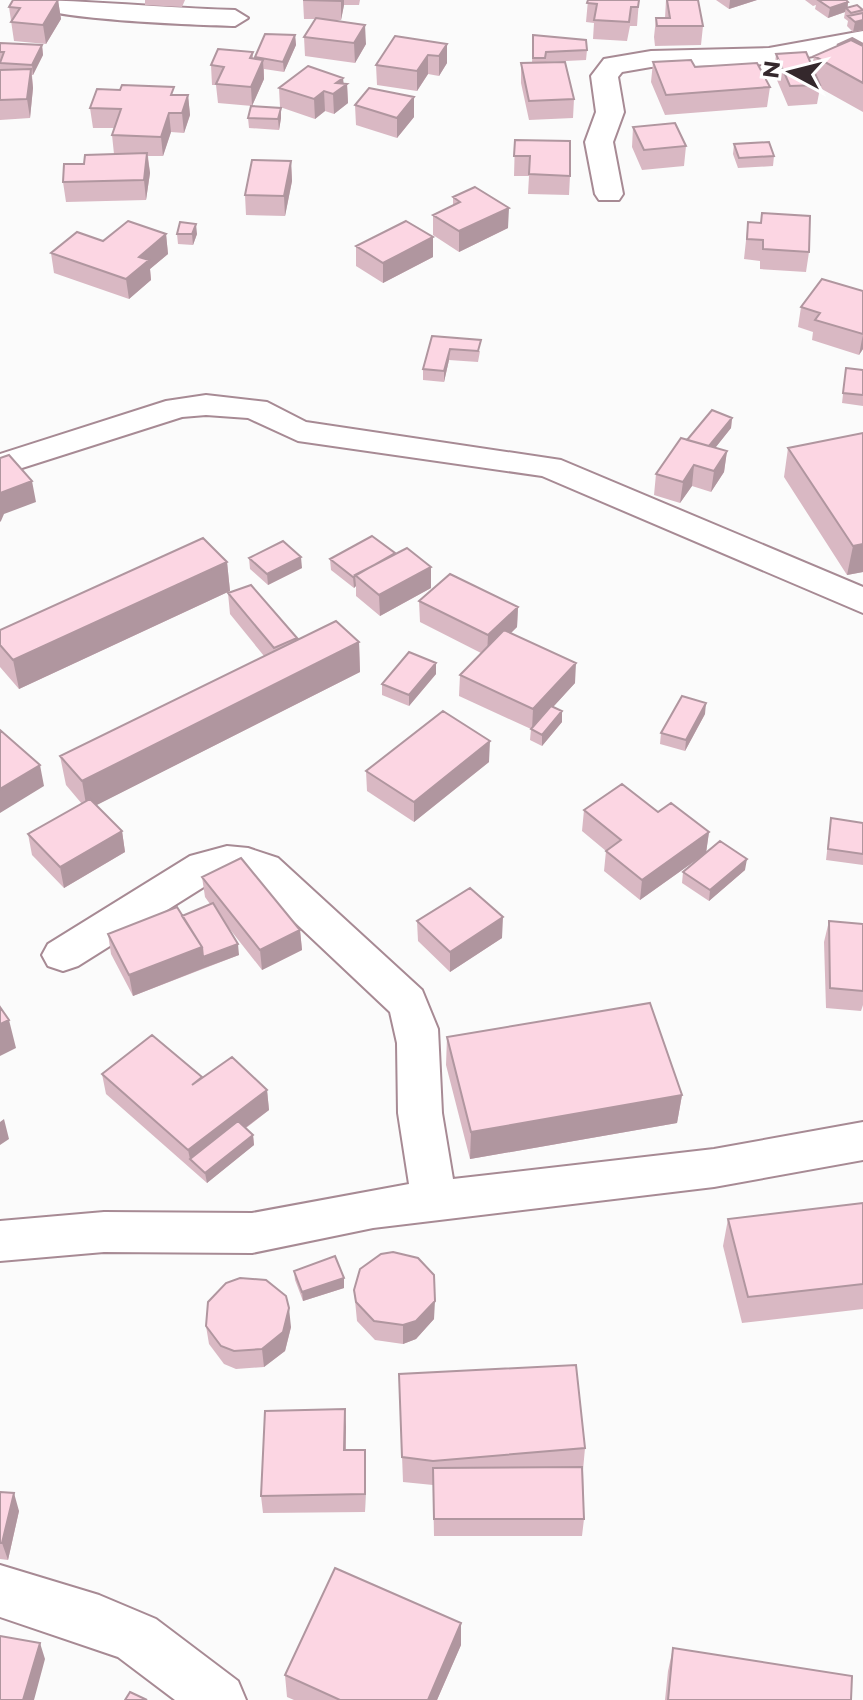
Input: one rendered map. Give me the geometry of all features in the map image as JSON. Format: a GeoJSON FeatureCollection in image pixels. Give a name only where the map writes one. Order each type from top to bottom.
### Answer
{"type":"FeatureCollection","features":[{"type":"Feature","properties":{"kind":"street"},"geometry":{"type":"LineString","coordinates":[[32,0],[82,6],[114,14],[235,18]]}},
{"type":"Feature","properties":{"kind":"street"},"geometry":{"type":"LineString","coordinates":[[609,194],[599,142],[610,112],[604,76],[613,65],[666,58],[769,56],[863,39]]}},
{"type":"Feature","properties":{"kind":"street"},"geometry":{"type":"LineString","coordinates":[[0,465],[178,408],[206,405],[255,409],[298,431],[549,467],[756,552],[863,601]]}},
{"type":"Feature","properties":{"kind":"street"},"geometry":{"type":"LineString","coordinates":[[63,955],[204,867],[224,859],[244,859],[264,869],[407,1002],[415,1018],[421,1048],[420,1111],[434,1201]]}},
{"type":"Feature","properties":{"kind":"street"},"geometry":{"type":"LineString","coordinates":[[0,1241],[104,1232],[252,1233],[282,1229],[326,1216],[714,1168],[863,1141]]}},
{"type":"Feature","properties":{"kind":"street"},"geometry":{"type":"LineString","coordinates":[[0,1591],[99,1621],[137,1638],[219,1700]]}},
{"type":"Feature","properties":{"kind":"building"},"geometry":{"type":"Polygon","coordinates":[[[13,0],[58,0],[43,25],[11,22],[20,8],[9,7],[13,0]]]}},
{"type":"Feature","properties":{"kind":"building"},"geometry":{"type":"Polygon","coordinates":[[[588,0],[639,0],[638,7],[631,7],[629,22],[594,20],[597,4],[587,3],[588,0]]]}},
{"type":"Feature","properties":{"kind":"building"},"geometry":{"type":"Polygon","coordinates":[[[667,0],[698,0],[703,26],[657,26],[656,18],[670,18],[667,0]]]}},
{"type":"Feature","properties":{"kind":"building"},"geometry":{"type":"Polygon","coordinates":[[[818,0],[846,0],[848,2],[830,8],[818,0]]]}},
{"type":"Feature","properties":{"kind":"building"},"geometry":{"type":"Polygon","coordinates":[[[857,5],[863,10],[851,13],[846,8],[857,5]]]}},
{"type":"Feature","properties":{"kind":"building"},"geometry":{"type":"Polygon","coordinates":[[[863,13],[863,20],[855,22],[848,16],[863,13]]]}},
{"type":"Feature","properties":{"kind":"building"},"geometry":{"type":"Polygon","coordinates":[[[316,18],[365,25],[354,43],[304,37],[316,18]]]}},
{"type":"Feature","properties":{"kind":"building"},"geometry":{"type":"Polygon","coordinates":[[[265,34],[295,35],[283,62],[255,57],[265,34]]]}},
{"type":"Feature","properties":{"kind":"building"},"geometry":{"type":"Polygon","coordinates":[[[533,35],[586,40],[587,50],[546,52],[545,58],[533,58],[533,35]]]}},
{"type":"Feature","properties":{"kind":"building"},"geometry":{"type":"Polygon","coordinates":[[[395,36],[447,44],[439,56],[428,55],[417,71],[376,65],[395,36]]]}},
{"type":"Feature","properties":{"kind":"building"},"geometry":{"type":"Polygon","coordinates":[[[851,40],[863,46],[863,83],[814,56],[851,40]]]}},
{"type":"Feature","properties":{"kind":"building"},"geometry":{"type":"Polygon","coordinates":[[[0,43],[42,45],[32,65],[0,63],[4,52],[0,52],[0,43]]]}},
{"type":"Feature","properties":{"kind":"building"},"geometry":{"type":"Polygon","coordinates":[[[218,49],[253,52],[250,58],[263,60],[251,87],[216,84],[224,67],[211,65],[218,49]]]}},
{"type":"Feature","properties":{"kind":"building"},"geometry":{"type":"Polygon","coordinates":[[[806,52],[820,85],[790,86],[776,54],[806,52]]]}},
{"type":"Feature","properties":{"kind":"building"},"geometry":{"type":"Polygon","coordinates":[[[691,60],[695,67],[757,63],[770,87],[666,95],[653,62],[691,60]]]}},
{"type":"Feature","properties":{"kind":"building"},"geometry":{"type":"Polygon","coordinates":[[[565,62],[574,99],[529,101],[521,63],[565,62]]]}},
{"type":"Feature","properties":{"kind":"building"},"geometry":{"type":"Polygon","coordinates":[[[308,66],[343,78],[336,83],[347,84],[333,94],[324,91],[314,99],[279,88],[308,66]]]}},
{"type":"Feature","properties":{"kind":"building"},"geometry":{"type":"Polygon","coordinates":[[[31,69],[27,99],[0,100],[0,70],[31,69]]]}},
{"type":"Feature","properties":{"kind":"building"},"geometry":{"type":"Polygon","coordinates":[[[122,85],[174,87],[171,95],[188,95],[182,113],[169,113],[161,137],[112,135],[121,109],[90,108],[97,89],[120,90],[122,85]]]}},
{"type":"Feature","properties":{"kind":"building"},"geometry":{"type":"Polygon","coordinates":[[[369,88],[414,97],[397,118],[355,105],[369,88]]]}},
{"type":"Feature","properties":{"kind":"building"},"geometry":{"type":"Polygon","coordinates":[[[251,106],[281,108],[278,119],[248,118],[251,106]]]}},
{"type":"Feature","properties":{"kind":"building"},"geometry":{"type":"Polygon","coordinates":[[[675,123],[686,146],[644,150],[633,127],[675,123]]]}},
{"type":"Feature","properties":{"kind":"building"},"geometry":{"type":"Polygon","coordinates":[[[515,140],[570,141],[570,176],[529,174],[530,156],[514,156],[515,140]]]}},
{"type":"Feature","properties":{"kind":"building"},"geometry":{"type":"Polygon","coordinates":[[[769,142],[774,156],[739,158],[734,144],[769,142]]]}},
{"type":"Feature","properties":{"kind":"building"},"geometry":{"type":"Polygon","coordinates":[[[147,153],[144,180],[63,182],[64,164],[84,164],[85,155],[147,153]]]}},
{"type":"Feature","properties":{"kind":"building"},"geometry":{"type":"Polygon","coordinates":[[[252,160],[291,161],[284,196],[245,195],[252,160]]]}},
{"type":"Feature","properties":{"kind":"building"},"geometry":{"type":"Polygon","coordinates":[[[475,187],[509,208],[459,231],[433,215],[460,202],[453,197],[475,187]]]}},
{"type":"Feature","properties":{"kind":"building"},"geometry":{"type":"Polygon","coordinates":[[[762,213],[810,216],[809,252],[763,249],[763,240],[747,239],[748,222],[761,223],[762,213]]]}},
{"type":"Feature","properties":{"kind":"building"},"geometry":{"type":"Polygon","coordinates":[[[128,221],[166,234],[139,257],[149,260],[126,279],[51,253],[77,232],[103,241],[128,221]]]}},
{"type":"Feature","properties":{"kind":"building"},"geometry":{"type":"Polygon","coordinates":[[[406,221],[433,237],[383,263],[356,246],[406,221]]]}},
{"type":"Feature","properties":{"kind":"building"},"geometry":{"type":"Polygon","coordinates":[[[180,222],[196,224],[192,234],[177,234],[180,222]]]}},
{"type":"Feature","properties":{"kind":"building"},"geometry":{"type":"Polygon","coordinates":[[[822,279],[863,291],[863,334],[815,320],[820,313],[801,307],[822,279]]]}},
{"type":"Feature","properties":{"kind":"building"},"geometry":{"type":"Polygon","coordinates":[[[432,336],[481,340],[478,351],[450,349],[444,371],[423,369],[432,336]]]}},
{"type":"Feature","properties":{"kind":"building"},"geometry":{"type":"Polygon","coordinates":[[[846,368],[863,370],[863,395],[843,393],[846,368]]]}},
{"type":"Feature","properties":{"kind":"building"},"geometry":{"type":"Polygon","coordinates":[[[712,410],[732,418],[709,446],[687,440],[712,410]]]}},
{"type":"Feature","properties":{"kind":"building"},"geometry":{"type":"Polygon","coordinates":[[[863,433],[863,544],[853,546],[788,448],[863,433]]]}},
{"type":"Feature","properties":{"kind":"building"},"geometry":{"type":"Polygon","coordinates":[[[681,438],[727,451],[714,471],[694,465],[683,482],[656,474],[681,438]]]}},
{"type":"Feature","properties":{"kind":"building"},"geometry":{"type":"Polygon","coordinates":[[[9,455],[32,481],[0,493],[0,458],[9,455]]]}},
{"type":"Feature","properties":{"kind":"building"},"geometry":{"type":"Polygon","coordinates":[[[372,536],[395,553],[353,577],[330,559],[372,536]]]}},
{"type":"Feature","properties":{"kind":"building"},"geometry":{"type":"Polygon","coordinates":[[[203,538],[227,562],[13,660],[0,645],[0,630],[203,538]]]}},
{"type":"Feature","properties":{"kind":"building"},"geometry":{"type":"Polygon","coordinates":[[[283,541],[301,557],[267,574],[249,558],[283,541]]]}},
{"type":"Feature","properties":{"kind":"building"},"geometry":{"type":"Polygon","coordinates":[[[407,548],[431,567],[379,595],[355,575],[407,548]]]}},
{"type":"Feature","properties":{"kind":"building"},"geometry":{"type":"Polygon","coordinates":[[[450,574],[518,607],[488,635],[419,601],[450,574]]]}},
{"type":"Feature","properties":{"kind":"building"},"geometry":{"type":"Polygon","coordinates":[[[251,585],[297,638],[274,648],[228,593],[251,585]]]}},
{"type":"Feature","properties":{"kind":"building"},"geometry":{"type":"Polygon","coordinates":[[[336,621],[359,642],[82,781],[60,756],[336,621]]]}},
{"type":"Feature","properties":{"kind":"building"},"geometry":{"type":"Polygon","coordinates":[[[504,630],[576,663],[533,709],[460,675],[504,630]]]}},
{"type":"Feature","properties":{"kind":"building"},"geometry":{"type":"Polygon","coordinates":[[[409,652],[436,663],[409,695],[382,684],[409,652]]]}},
{"type":"Feature","properties":{"kind":"building"},"geometry":{"type":"Polygon","coordinates":[[[682,696],[706,703],[686,740],[661,733],[682,696]]]}},
{"type":"Feature","properties":{"kind":"building"},"geometry":{"type":"Polygon","coordinates":[[[551,706],[562,711],[542,735],[531,729],[551,706]]]}},
{"type":"Feature","properties":{"kind":"building"},"geometry":{"type":"Polygon","coordinates":[[[443,711],[490,741],[414,802],[366,771],[443,711]]]}},
{"type":"Feature","properties":{"kind":"building"},"geometry":{"type":"Polygon","coordinates":[[[0,730],[40,765],[0,789],[0,730]]]}},
{"type":"Feature","properties":{"kind":"building"},"geometry":{"type":"Polygon","coordinates":[[[622,784],[658,812],[671,803],[709,832],[642,880],[606,851],[621,840],[584,810],[622,784]]]}},
{"type":"Feature","properties":{"kind":"building"},"geometry":{"type":"Polygon","coordinates":[[[90,799],[122,831],[60,867],[28,834],[90,799]]]}},
{"type":"Feature","properties":{"kind":"building"},"geometry":{"type":"Polygon","coordinates":[[[831,818],[863,823],[863,854],[828,849],[831,818]]]}},
{"type":"Feature","properties":{"kind":"building"},"geometry":{"type":"Polygon","coordinates":[[[720,841],[747,859],[710,890],[683,872],[720,841]]]}},
{"type":"Feature","properties":{"kind":"building"},"geometry":{"type":"Polygon","coordinates":[[[241,858],[300,930],[260,950],[202,877],[241,858]]]}},
{"type":"Feature","properties":{"kind":"building"},"geometry":{"type":"Polygon","coordinates":[[[470,888],[503,917],[450,952],[417,921],[470,888]]]}},
{"type":"Feature","properties":{"kind":"building"},"geometry":{"type":"Polygon","coordinates":[[[213,903],[238,944],[203,957],[202,947],[182,916],[213,903]]]}},
{"type":"Feature","properties":{"kind":"building"},"geometry":{"type":"Polygon","coordinates":[[[177,907],[202,947],[129,975],[108,934],[177,907]]]}},
{"type":"Feature","properties":{"kind":"building"},"geometry":{"type":"Polygon","coordinates":[[[829,921],[863,924],[863,991],[830,988],[829,921]]]}},
{"type":"Feature","properties":{"kind":"building"},"geometry":{"type":"Polygon","coordinates":[[[650,1003],[682,1095],[471,1132],[447,1037],[650,1003]]]}},
{"type":"Feature","properties":{"kind":"building"},"geometry":{"type":"Polygon","coordinates":[[[0,1007],[9,1020],[0,1024],[0,1007]]]}},
{"type":"Feature","properties":{"kind":"building"},"geometry":{"type":"Polygon","coordinates":[[[152,1035],[202,1077],[192,1085],[232,1057],[267,1090],[188,1150],[102,1074],[152,1035]]]}},
{"type":"Feature","properties":{"kind":"building"},"geometry":{"type":"Polygon","coordinates":[[[238,1121],[253,1135],[205,1173],[190,1159],[238,1121]]]}},
{"type":"Feature","properties":{"kind":"building"},"geometry":{"type":"Polygon","coordinates":[[[863,1203],[863,1284],[748,1297],[728,1219],[863,1203]]]}},
{"type":"Feature","properties":{"kind":"building"},"geometry":{"type":"Polygon","coordinates":[[[393,1252],[418,1258],[434,1275],[435,1301],[416,1321],[403,1325],[374,1321],[356,1302],[354,1290],[360,1269],[381,1254],[393,1252]]]}},
{"type":"Feature","properties":{"kind":"building"},"geometry":{"type":"Polygon","coordinates":[[[335,1256],[344,1278],[302,1292],[294,1271],[335,1256]]]}},
{"type":"Feature","properties":{"kind":"building"},"geometry":{"type":"Polygon","coordinates":[[[240,1278],[266,1280],[286,1296],[289,1308],[283,1332],[262,1349],[234,1351],[221,1346],[206,1326],[208,1302],[226,1283],[240,1278]]]}},
{"type":"Feature","properties":{"kind":"building"},"geometry":{"type":"Polygon","coordinates":[[[576,1365],[585,1448],[433,1461],[402,1457],[399,1374],[576,1365]]]}},
{"type":"Feature","properties":{"kind":"building"},"geometry":{"type":"Polygon","coordinates":[[[345,1409],[344,1450],[365,1450],[365,1494],[261,1496],[265,1411],[345,1409]]]}},
{"type":"Feature","properties":{"kind":"building"},"geometry":{"type":"Polygon","coordinates":[[[582,1467],[584,1519],[434,1519],[433,1468],[582,1467]]]}},
{"type":"Feature","properties":{"kind":"building"},"geometry":{"type":"Polygon","coordinates":[[[0,1492],[14,1493],[2,1543],[0,1543],[0,1492]]]}},
{"type":"Feature","properties":{"kind":"building"},"geometry":{"type":"Polygon","coordinates":[[[335,1568],[461,1623],[428,1700],[340,1700],[285,1675],[335,1568]]]}},
{"type":"Feature","properties":{"kind":"building"},"geometry":{"type":"Polygon","coordinates":[[[0,1636],[40,1643],[23,1700],[0,1700],[0,1636]]]}},
{"type":"Feature","properties":{"kind":"building"},"geometry":{"type":"Polygon","coordinates":[[[673,1648],[852,1676],[851,1700],[668,1700],[673,1648]]]}},
{"type":"Feature","properties":{"kind":"building"},"geometry":{"type":"Polygon","coordinates":[[[130,1692],[147,1700],[125,1700],[130,1692]]]}}]}
